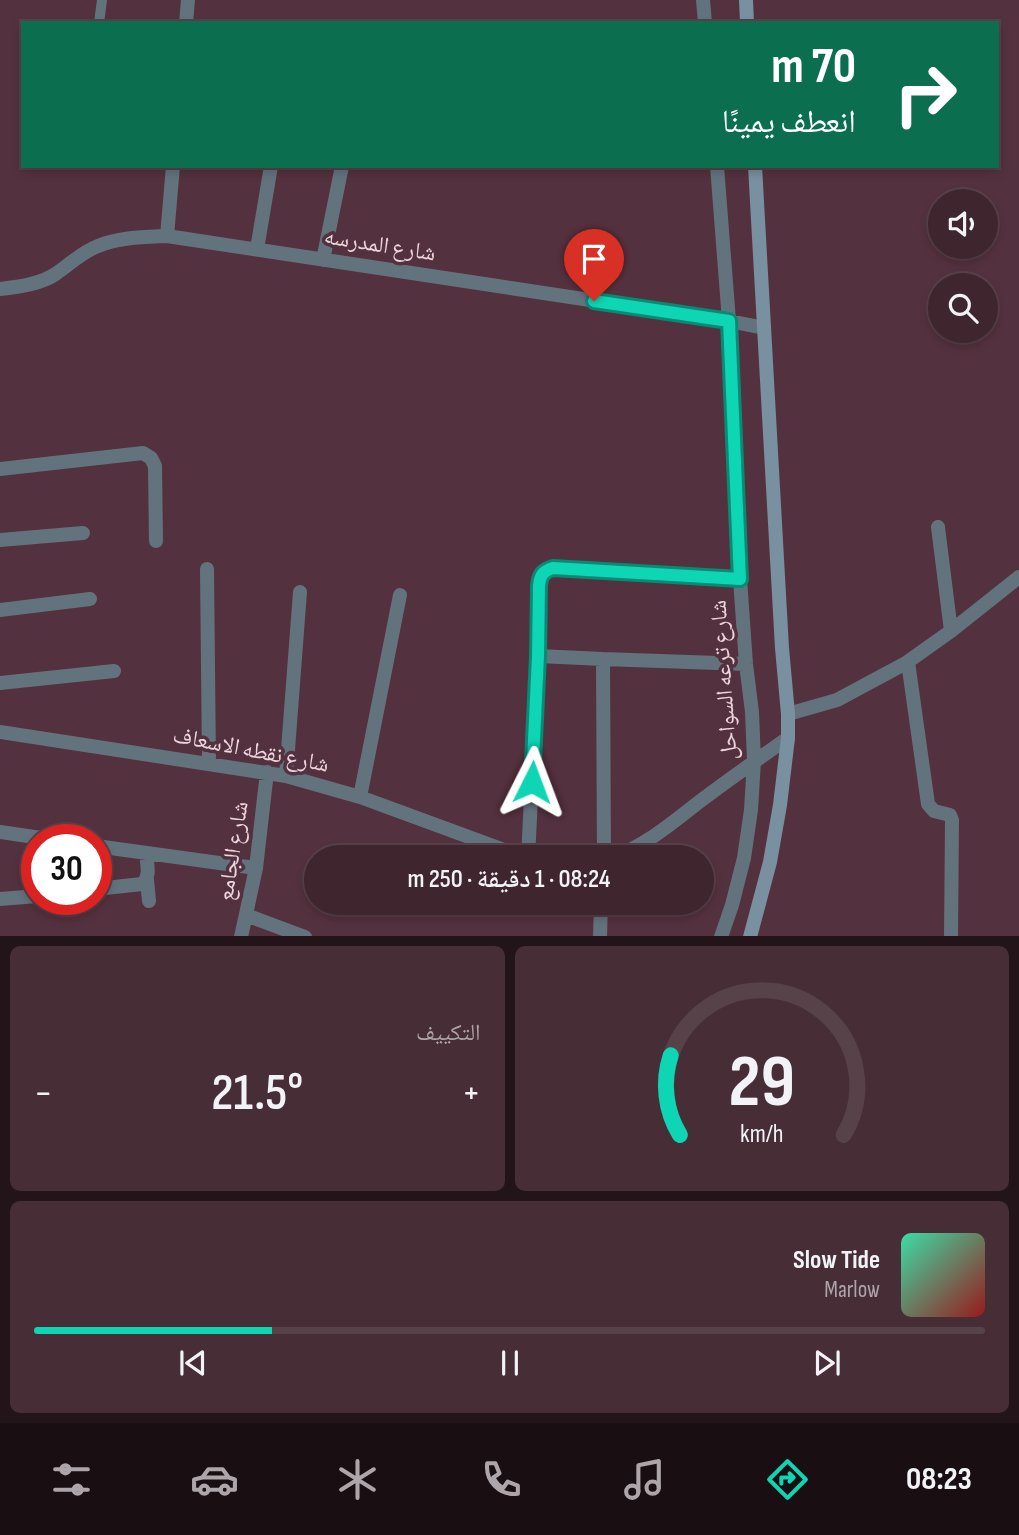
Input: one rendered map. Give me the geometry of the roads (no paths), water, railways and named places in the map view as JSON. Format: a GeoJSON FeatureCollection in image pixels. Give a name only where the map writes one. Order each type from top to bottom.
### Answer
{"type":"FeatureCollection","features":[{"type":"Feature","properties":{"kind":"main road"},"geometry":{"type":"LineString","coordinates":[[746,0],[747,21]]}},
{"type":"Feature","properties":{"kind":"main road"},"geometry":{"type":"LineString","coordinates":[[750,936],[771,862],[788,738],[755,168]]}},
{"type":"Feature","properties":{"kind":"street"},"geometry":{"type":"LineString","coordinates":[[186,21],[188,0]]}},
{"type":"Feature","properties":{"kind":"street"},"geometry":{"type":"LineString","coordinates":[[704,0],[705,21]]}},
{"type":"Feature","properties":{"kind":"street"},"geometry":{"type":"LineString","coordinates":[[167,236],[173,168]]}},
{"type":"Feature","properties":{"kind":"street"},"geometry":{"type":"LineString","coordinates":[[257,249],[271,168]]}},
{"type":"Feature","properties":{"kind":"street"},"geometry":{"type":"LineString","coordinates":[[323,260],[342,168]]}},
{"type":"Feature","properties":{"kind":"street","name":"شارع ترعه السواحل"},"geometry":{"type":"LineString","coordinates":[[717,168],[729,321],[740,579],[754,761],[744,858],[721,936]]}},
{"type":"Feature","properties":{"kind":"street","name":"شارع المدرسه"},"geometry":{"type":"LineString","coordinates":[[0,289],[31,284],[55,275],[72,260],[98,246],[122,239],[167,236],[764,328]]}},
{"type":"Feature","properties":{"kind":"street"},"geometry":{"type":"LineString","coordinates":[[0,469],[143,453],[151,458],[155,466],[156,541]]}},
{"type":"Feature","properties":{"kind":"street"},"geometry":{"type":"LineString","coordinates":[[938,527],[951,631]]}},
{"type":"Feature","properties":{"kind":"street"},"geometry":{"type":"LineString","coordinates":[[0,540],[83,533]]}},
{"type":"Feature","properties":{"kind":"street"},"geometry":{"type":"LineString","coordinates":[[528,845],[540,577],[553,568],[740,579]]}},
{"type":"Feature","properties":{"kind":"street"},"geometry":{"type":"LineString","coordinates":[[207,569],[209,763]]}},
{"type":"Feature","properties":{"kind":"street"},"geometry":{"type":"LineString","coordinates":[[788,714],[837,700],[908,662],[1019,577]]}},
{"type":"Feature","properties":{"kind":"street"},"geometry":{"type":"LineString","coordinates":[[286,776],[300,592]]}},
{"type":"Feature","properties":{"kind":"street"},"geometry":{"type":"LineString","coordinates":[[360,797],[400,595]]}},
{"type":"Feature","properties":{"kind":"street"},"geometry":{"type":"LineString","coordinates":[[0,610],[90,599]]}},
{"type":"Feature","properties":{"kind":"street"},"geometry":{"type":"LineString","coordinates":[[538,656],[746,664]]}},
{"type":"Feature","properties":{"kind":"street"},"geometry":{"type":"LineString","coordinates":[[603,659],[604,845]]}},
{"type":"Feature","properties":{"kind":"street"},"geometry":{"type":"LineString","coordinates":[[908,662],[928,804],[934,811],[950,815],[952,820],[951,936]]}},
{"type":"Feature","properties":{"kind":"street"},"geometry":{"type":"LineString","coordinates":[[0,683],[114,671]]}},
{"type":"Feature","properties":{"kind":"street","name":"شارع نقطه الاسعاف"},"geometry":{"type":"LineString","coordinates":[[0,732],[286,776],[360,797],[491,845]]}},
{"type":"Feature","properties":{"kind":"street"},"geometry":{"type":"LineString","coordinates":[[640,845],[788,738]]}},
{"type":"Feature","properties":{"kind":"street","name":"شارع الجامع"},"geometry":{"type":"LineString","coordinates":[[241,936],[256,868],[267,772]]}},
{"type":"Feature","properties":{"kind":"street"},"geometry":{"type":"LineString","coordinates":[[0,832],[21,835]]}},
{"type":"Feature","properties":{"kind":"street"},"geometry":{"type":"LineString","coordinates":[[112,848],[256,868]]}},
{"type":"Feature","properties":{"kind":"street"},"geometry":{"type":"LineString","coordinates":[[146,853],[149,901]]}},
{"type":"Feature","properties":{"kind":"street"},"geometry":{"type":"LineString","coordinates":[[112,887],[142,884],[147,880]]}},
{"type":"Feature","properties":{"kind":"street"},"geometry":{"type":"LineString","coordinates":[[0,900],[21,898]]}},
{"type":"Feature","properties":{"kind":"street"},"geometry":{"type":"LineString","coordinates":[[246,915],[305,936]]}},
{"type":"Feature","properties":{"kind":"street"},"geometry":{"type":"LineString","coordinates":[[600,936],[601,915]]}},
{"type":"Feature","properties":{"kind":"lane"},"geometry":{"type":"LineString","coordinates":[[99,21],[102,0]]}}]}
